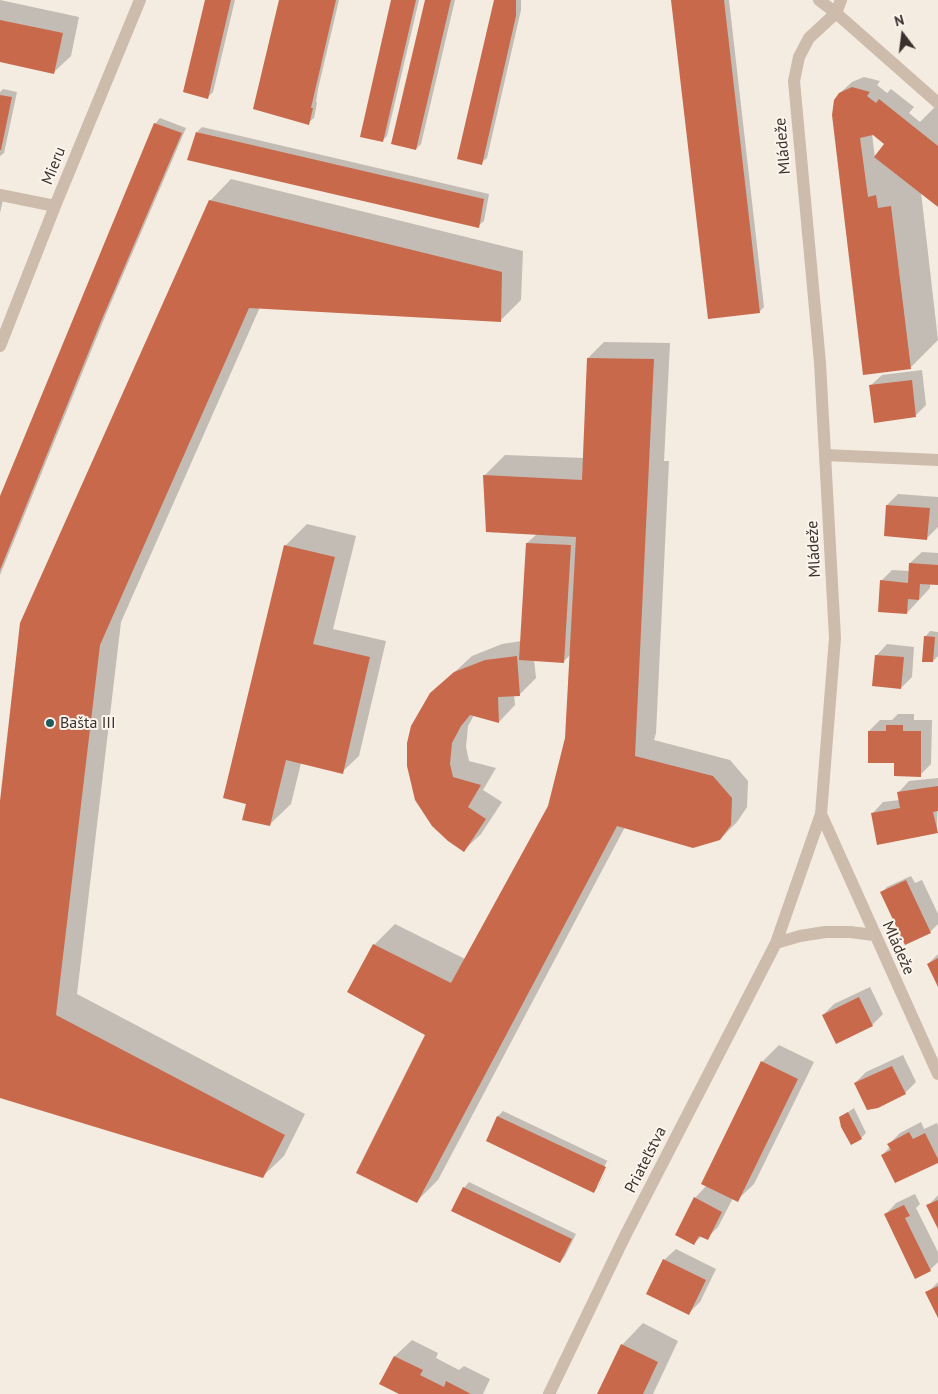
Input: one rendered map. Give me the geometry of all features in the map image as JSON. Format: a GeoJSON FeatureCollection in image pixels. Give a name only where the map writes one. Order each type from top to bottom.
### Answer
{"type":"FeatureCollection","features":[{"type":"Feature","properties":{"kind":"street","name":"Mieru"},"geometry":{"type":"LineString","coordinates":[[0,346],[55,206],[140,0]]}},
{"type":"Feature","properties":{"kind":"street"},"geometry":{"type":"LineString","coordinates":[[819,0],[938,103]]}},
{"type":"Feature","properties":{"kind":"street"},"geometry":{"type":"LineString","coordinates":[[836,13],[841,0]]}},
{"type":"Feature","properties":{"kind":"street","name":"Mládeže"},"geometry":{"type":"LineString","coordinates":[[836,13],[809,38],[799,57],[794,81],[820,363],[835,638],[821,814],[938,1074]]}},
{"type":"Feature","properties":{"kind":"street"},"geometry":{"type":"LineString","coordinates":[[0,195],[55,206]]}},
{"type":"Feature","properties":{"kind":"street"},"geometry":{"type":"LineString","coordinates":[[825,455],[938,460]]}},
{"type":"Feature","properties":{"kind":"street","name":"Priateľstva"},"geometry":{"type":"LineString","coordinates":[[549,1394],[625,1236],[776,943],[821,814]]}},
{"type":"Feature","properties":{"kind":"street"},"geometry":{"type":"LineString","coordinates":[[776,943],[800,936],[825,932],[874,934]]}},
{"type":"Feature","properties":{"kind":"building"},"geometry":{"type":"Polygon","coordinates":[[[205,0],[231,0],[208,99],[183,92],[205,0]]]}},
{"type":"Feature","properties":{"kind":"building"},"geometry":{"type":"Polygon","coordinates":[[[279,0],[336,0],[311,108],[313,108],[309,125],[253,109],[279,0]]]}},
{"type":"Feature","properties":{"kind":"building"},"geometry":{"type":"Polygon","coordinates":[[[391,0],[416,0],[383,142],[360,137],[391,0]]]}},
{"type":"Feature","properties":{"kind":"building"},"geometry":{"type":"Polygon","coordinates":[[[425,0],[451,0],[416,150],[391,144],[425,0]]]}},
{"type":"Feature","properties":{"kind":"building"},"geometry":{"type":"Polygon","coordinates":[[[494,0],[516,0],[516,16],[482,165],[457,159],[494,0]]]}},
{"type":"Feature","properties":{"kind":"building"},"geometry":{"type":"Polygon","coordinates":[[[671,0],[724,0],[760,313],[708,319],[671,0]]]}},
{"type":"Feature","properties":{"kind":"building"},"geometry":{"type":"Polygon","coordinates":[[[0,20],[63,33],[54,74],[0,62],[0,20]]]}},
{"type":"Feature","properties":{"kind":"building"},"geometry":{"type":"Polygon","coordinates":[[[852,87],[870,92],[867,96],[876,103],[879,99],[938,146],[938,207],[874,157],[884,144],[873,135],[860,138],[868,197],[876,195],[878,208],[891,206],[911,369],[863,375],[832,115],[834,100],[839,93],[852,87]]]}},
{"type":"Feature","properties":{"kind":"building"},"geometry":{"type":"Polygon","coordinates":[[[0,95],[12,97],[1,150],[0,150],[0,95]]]}},
{"type":"Feature","properties":{"kind":"building"},"geometry":{"type":"Polygon","coordinates":[[[154,123],[182,133],[102,319],[0,570],[0,496],[154,123]]]}},
{"type":"Feature","properties":{"kind":"building"},"geometry":{"type":"Polygon","coordinates":[[[196,132],[484,199],[479,228],[187,160],[196,132]]]}},
{"type":"Feature","properties":{"kind":"building","name":"Bašta III"},"geometry":{"type":"Polygon","coordinates":[[[209,200],[502,272],[501,322],[249,308],[100,645],[56,1015],[285,1135],[263,1178],[0,1098],[0,801],[20,623],[209,200]]]}},
{"type":"Feature","properties":{"kind":"building"},"geometry":{"type":"Polygon","coordinates":[[[587,358],[654,359],[635,756],[713,776],[732,798],[731,825],[720,840],[693,848],[617,826],[417,1203],[356,1173],[425,1035],[347,992],[373,944],[451,983],[548,806],[565,738],[576,537],[486,532],[483,475],[582,480],[587,358]]]}},
{"type":"Feature","properties":{"kind":"building"},"geometry":{"type":"Polygon","coordinates":[[[912,380],[916,417],[874,423],[869,385],[912,380]]]}},
{"type":"Feature","properties":{"kind":"building"},"geometry":{"type":"Polygon","coordinates":[[[886,505],[930,508],[927,540],[884,536],[886,505]]]}},
{"type":"Feature","properties":{"kind":"building"},"geometry":{"type":"Polygon","coordinates":[[[526,543],[571,545],[564,663],[519,660],[526,543]]]}},
{"type":"Feature","properties":{"kind":"building"},"geometry":{"type":"Polygon","coordinates":[[[284,545],[335,557],[313,644],[370,657],[343,774],[286,760],[270,826],[242,820],[246,804],[223,798],[284,545]]]}},
{"type":"Feature","properties":{"kind":"building"},"geometry":{"type":"Polygon","coordinates":[[[909,563],[938,565],[938,585],[920,584],[919,600],[908,599],[907,614],[878,612],[880,580],[908,583],[909,563]]]}},
{"type":"Feature","properties":{"kind":"building"},"geometry":{"type":"Polygon","coordinates":[[[924,636],[935,637],[933,662],[922,662],[924,636]]]}},
{"type":"Feature","properties":{"kind":"building"},"geometry":{"type":"Polygon","coordinates":[[[875,655],[904,657],[901,689],[872,686],[875,655]]]}},
{"type":"Feature","properties":{"kind":"building"},"geometry":{"type":"Polygon","coordinates":[[[517,656],[520,696],[498,697],[499,723],[470,715],[461,726],[452,743],[450,764],[453,777],[481,785],[468,807],[486,819],[464,852],[448,841],[432,826],[415,800],[407,766],[407,743],[411,726],[430,693],[454,672],[485,660],[517,656]]]}},
{"type":"Feature","properties":{"kind":"building"},"geometry":{"type":"Polygon","coordinates":[[[886,725],[903,725],[903,731],[921,731],[921,777],[894,776],[894,763],[868,763],[868,731],[886,731],[886,725]]]}},
{"type":"Feature","properties":{"kind":"building"},"geometry":{"type":"Polygon","coordinates":[[[938,786],[938,811],[933,812],[938,833],[877,845],[871,813],[900,808],[897,792],[938,786]]]}},
{"type":"Feature","properties":{"kind":"building"},"geometry":{"type":"Polygon","coordinates":[[[906,880],[931,933],[905,945],[880,892],[906,880]]]}},
{"type":"Feature","properties":{"kind":"building"},"geometry":{"type":"Polygon","coordinates":[[[938,958],[938,987],[927,964],[938,958]]]}},
{"type":"Feature","properties":{"kind":"building"},"geometry":{"type":"Polygon","coordinates":[[[859,997],[873,1026],[836,1044],[822,1015],[859,997]]]}},
{"type":"Feature","properties":{"kind":"building"},"geometry":{"type":"Polygon","coordinates":[[[761,1061],[798,1079],[738,1202],[701,1184],[761,1061]]]}},
{"type":"Feature","properties":{"kind":"building"},"geometry":{"type":"Polygon","coordinates":[[[892,1066],[906,1094],[878,1108],[867,1110],[854,1083],[892,1066]]]}},
{"type":"Feature","properties":{"kind":"building"},"geometry":{"type":"Polygon","coordinates":[[[848,1112],[862,1139],[851,1145],[841,1127],[839,1117],[848,1112]]]}},
{"type":"Feature","properties":{"kind":"building"},"geometry":{"type":"Polygon","coordinates":[[[497,1116],[606,1167],[594,1193],[486,1141],[497,1116]]]}},
{"type":"Feature","properties":{"kind":"building"},"geometry":{"type":"Polygon","coordinates":[[[909,1132],[913,1139],[925,1133],[938,1159],[938,1163],[895,1183],[881,1155],[891,1150],[887,1144],[909,1132]]]}},
{"type":"Feature","properties":{"kind":"building"},"geometry":{"type":"Polygon","coordinates":[[[463,1187],[572,1239],[560,1263],[451,1211],[463,1187]]]}},
{"type":"Feature","properties":{"kind":"building"},"geometry":{"type":"Polygon","coordinates":[[[694,1197],[722,1212],[708,1240],[699,1236],[694,1245],[675,1235],[694,1197]]]}},
{"type":"Feature","properties":{"kind":"building"},"geometry":{"type":"Polygon","coordinates":[[[938,1200],[938,1229],[926,1205],[938,1200]]]}},
{"type":"Feature","properties":{"kind":"building"},"geometry":{"type":"Polygon","coordinates":[[[904,1205],[910,1216],[905,1218],[931,1271],[915,1279],[884,1214],[904,1205]]]}},
{"type":"Feature","properties":{"kind":"building"},"geometry":{"type":"Polygon","coordinates":[[[663,1259],[706,1280],[689,1315],[646,1294],[663,1259]]]}},
{"type":"Feature","properties":{"kind":"building"},"geometry":{"type":"Polygon","coordinates":[[[938,1286],[938,1318],[925,1292],[938,1286]]]}},
{"type":"Feature","properties":{"kind":"building"},"geometry":{"type":"Polygon","coordinates":[[[621,1344],[658,1362],[643,1394],[597,1394],[621,1344]]]}},
{"type":"Feature","properties":{"kind":"building"},"geometry":{"type":"Polygon","coordinates":[[[394,1356],[423,1370],[420,1375],[444,1387],[446,1381],[471,1394],[399,1394],[379,1384],[394,1356]]]}},
{"type":"Feature","properties":{"kind":"place","name":"Bašta III"},"geometry":{"type":"Point","coordinates":[50,723]}}]}
